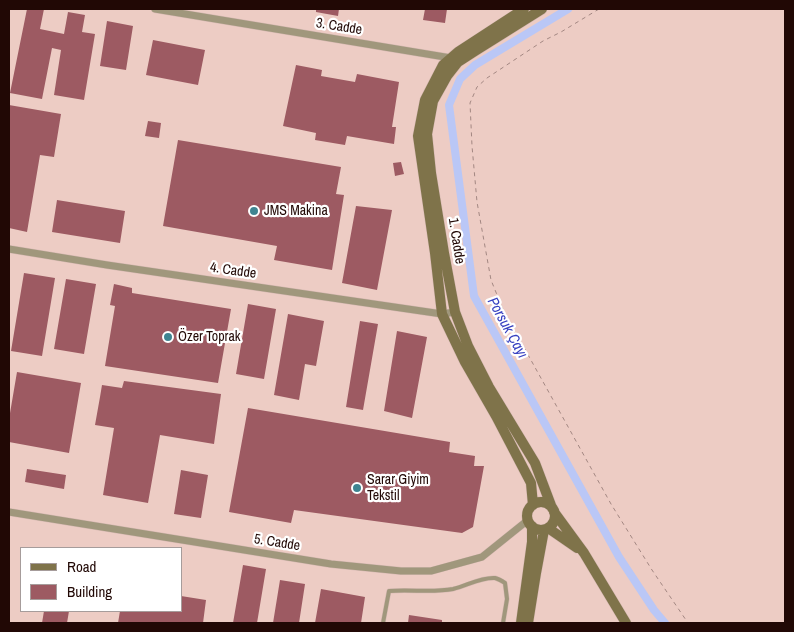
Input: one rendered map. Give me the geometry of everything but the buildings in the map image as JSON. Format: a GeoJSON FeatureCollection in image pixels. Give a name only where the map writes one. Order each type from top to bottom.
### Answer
{"type":"FeatureCollection","features":[{"type":"Feature","properties":{"kind":"street","name":"3. Cadde"},"geometry":{"type":"LineString","coordinates":[[156,9],[455,60]]}},
{"type":"Feature","properties":{"kind":"street","name":"1. Cadde"},"geometry":{"type":"LineString","coordinates":[[524,9],[458,52],[433,101],[427,134],[441,235],[454,312],[468,346],[489,387],[535,463],[553,510],[584,552],[626,623]]}},
{"type":"Feature","properties":{"kind":"street","name":"1. Cadde"},"geometry":{"type":"LineString","coordinates":[[533,505],[531,483],[465,362],[442,314],[418,136],[425,100],[443,64],[475,51],[542,9]]}},
{"type":"Feature","properties":{"kind":"street","name":"4. Cadde"},"geometry":{"type":"LineString","coordinates":[[9,249],[442,314],[454,312]]}},
{"type":"Feature","properties":{"kind":"street"},"geometry":{"type":"LineString","coordinates":[[520,623],[532,542],[528,512],[533,505],[545,503],[553,510],[554,522],[546,529],[528,623]]}},
{"type":"Feature","properties":{"kind":"street","name":"5. Cadde"},"geometry":{"type":"LineString","coordinates":[[9,512],[313,561],[401,571],[431,571],[482,557],[530,523]]}},
{"type":"Feature","properties":{"kind":"street"},"geometry":{"type":"LineString","coordinates":[[530,523],[535,529],[546,529],[584,552]]}},
{"type":"Feature","properties":{"kind":"lane"},"geometry":{"type":"LineString","coordinates":[[384,623],[389,591],[403,589],[433,591],[453,589],[480,579],[497,578],[505,583],[507,599],[502,623]]}},
{"type":"Feature","properties":{"kind":"path"},"geometry":{"type":"LineString","coordinates":[[599,9],[543,41],[476,87],[470,103],[477,202],[491,280],[506,318],[611,504],[688,623]]}},
{"type":"Feature","properties":{"kind":"shaded area"},"geometry":{"type":"Polygon","coordinates":[[[9,9],[785,9],[785,623],[9,623],[9,9]]]}},
{"type":"Feature","properties":{"kind":"waterway","name":"Porsuk Çayı"},"geometry":{"type":"LineString","coordinates":[[568,9],[475,65],[460,79],[449,105],[474,296],[619,557],[654,610],[665,623]]}},
{"type":"Feature","properties":{"kind":"place","name":"JMS Makina"},"geometry":{"type":"Point","coordinates":[254,211]}},
{"type":"Feature","properties":{"kind":"place","name":"Özer Toprak"},"geometry":{"type":"Point","coordinates":[168,337]}},
{"type":"Feature","properties":{"kind":"place","name":"Sarar Giyim Tekstil"},"geometry":{"type":"Point","coordinates":[357,488]}}]}
